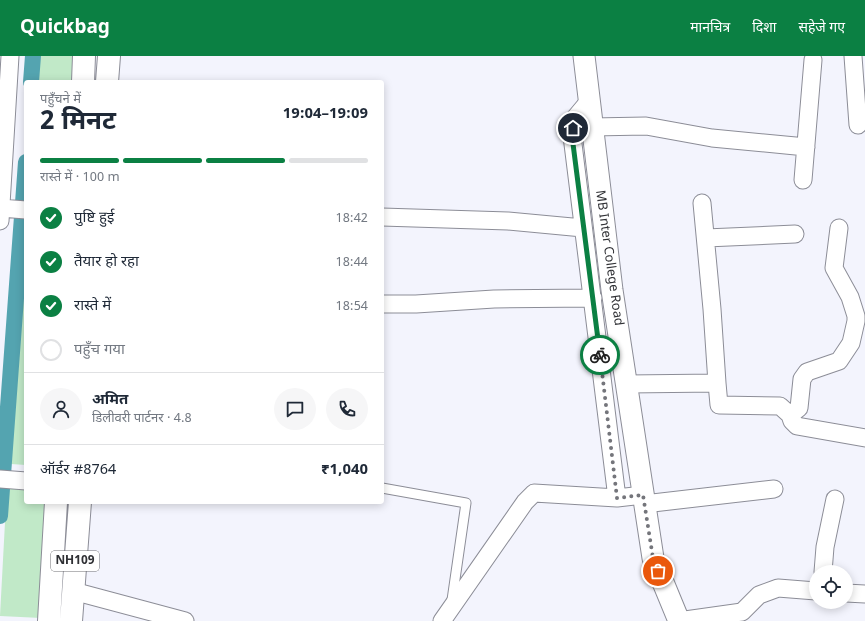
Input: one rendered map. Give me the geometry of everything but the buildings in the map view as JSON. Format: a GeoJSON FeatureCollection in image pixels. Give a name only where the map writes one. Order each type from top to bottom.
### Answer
{"type":"FeatureCollection","features":[{"type":"Feature","properties":{"kind":"highway"},"geometry":{"type":"LineString","coordinates":[[83,80],[84,56]]}},
{"type":"Feature","properties":{"kind":"highway"},"geometry":{"type":"LineString","coordinates":[[107,80],[109,56]]}},
{"type":"Feature","properties":{"kind":"highway","name":"NH109"},"geometry":{"type":"LineString","coordinates":[[49,621],[56,504]]}},
{"type":"Feature","properties":{"kind":"highway","name":"NH109"},"geometry":{"type":"LineString","coordinates":[[71,621],[80,504]]}},
{"type":"Feature","properties":{"kind":"highway"},"geometry":{"type":"LineString","coordinates":[[52,587],[73,591]]}},
{"type":"Feature","properties":{"kind":"street"},"geometry":{"type":"LineString","coordinates":[[9,211],[10,56]]}},
{"type":"Feature","properties":{"kind":"street","name":"MB Inter College Road"},"geometry":{"type":"LineString","coordinates":[[584,56],[612,290],[653,558],[678,621]]}},
{"type":"Feature","properties":{"kind":"street"},"geometry":{"type":"LineString","coordinates":[[853,56],[858,124]]}},
{"type":"Feature","properties":{"kind":"street"},"geometry":{"type":"LineString","coordinates":[[803,180],[813,60]]}},
{"type":"Feature","properties":{"kind":"street"},"geometry":{"type":"LineString","coordinates":[[589,102],[574,119],[572,136],[617,498]]}},
{"type":"Feature","properties":{"kind":"street"},"geometry":{"type":"LineString","coordinates":[[592,127],[646,126],[712,138],[806,147]]}},
{"type":"Feature","properties":{"kind":"street"},"geometry":{"type":"LineString","coordinates":[[702,203],[719,405],[780,406],[790,415],[792,421],[797,426],[865,438]]}},
{"type":"Feature","properties":{"kind":"street"},"geometry":{"type":"LineString","coordinates":[[384,217],[508,221],[584,228]]}},
{"type":"Feature","properties":{"kind":"street"},"geometry":{"type":"LineString","coordinates":[[790,415],[799,408],[802,379],[807,372],[839,361],[851,342],[861,318],[834,268],[839,228]]}},
{"type":"Feature","properties":{"kind":"street"},"geometry":{"type":"LineString","coordinates":[[706,238],[795,234]]}},
{"type":"Feature","properties":{"kind":"street"},"geometry":{"type":"LineString","coordinates":[[384,304],[593,298]]}},
{"type":"Feature","properties":{"kind":"street"},"geometry":{"type":"LineString","coordinates":[[627,384],[717,382]]}},
{"type":"Feature","properties":{"kind":"street"},"geometry":{"type":"LineString","coordinates":[[4,479],[24,481]]}},
{"type":"Feature","properties":{"kind":"street"},"geometry":{"type":"LineString","coordinates":[[446,615],[525,502],[534,493],[644,499],[774,489]]}},
{"type":"Feature","properties":{"kind":"street"},"geometry":{"type":"LineString","coordinates":[[824,565],[825,547],[835,499]]}},
{"type":"Feature","properties":{"kind":"street"},"geometry":{"type":"LineString","coordinates":[[678,621],[742,612],[759,595],[778,588],[809,590]]}},
{"type":"Feature","properties":{"kind":"street"},"geometry":{"type":"LineString","coordinates":[[73,591],[185,621]]}},
{"type":"Feature","properties":{"kind":"street"},"geometry":{"type":"LineString","coordinates":[[853,593],[865,594]]}},
{"type":"Feature","properties":{"kind":"lane"},"geometry":{"type":"LineString","coordinates":[[384,488],[466,503],[446,615]]}},
{"type":"Feature","properties":{"kind":"green space"},"geometry":{"type":"Polygon","coordinates":[[[38,56],[76,56],[74,80],[37,80],[38,56]]]}},
{"type":"Feature","properties":{"kind":"green space"},"geometry":{"type":"Polygon","coordinates":[[[24,290],[24,465],[11,464],[24,290]]]}},
{"type":"Feature","properties":{"kind":"green space"},"geometry":{"type":"Polygon","coordinates":[[[7,485],[24,487],[24,504],[47,504],[41,618],[0,616],[7,485]]]}},
{"type":"Feature","properties":{"kind":"waterway"},"geometry":{"type":"LineString","coordinates":[[31,80],[33,56]]}},
{"type":"Feature","properties":{"kind":"waterway"},"geometry":{"type":"LineString","coordinates":[[0,516],[24,189]]}},
{"type":"Feature","properties":{"kind":"way so far"},"geometry":{"type":"LineString","coordinates":[[600,355],[617,498],[643,495],[653,558],[658,571]]}},
{"type":"Feature","properties":{"kind":"route"},"geometry":{"type":"LineString","coordinates":[[573,128],[572,136],[600,355]]}}]}
